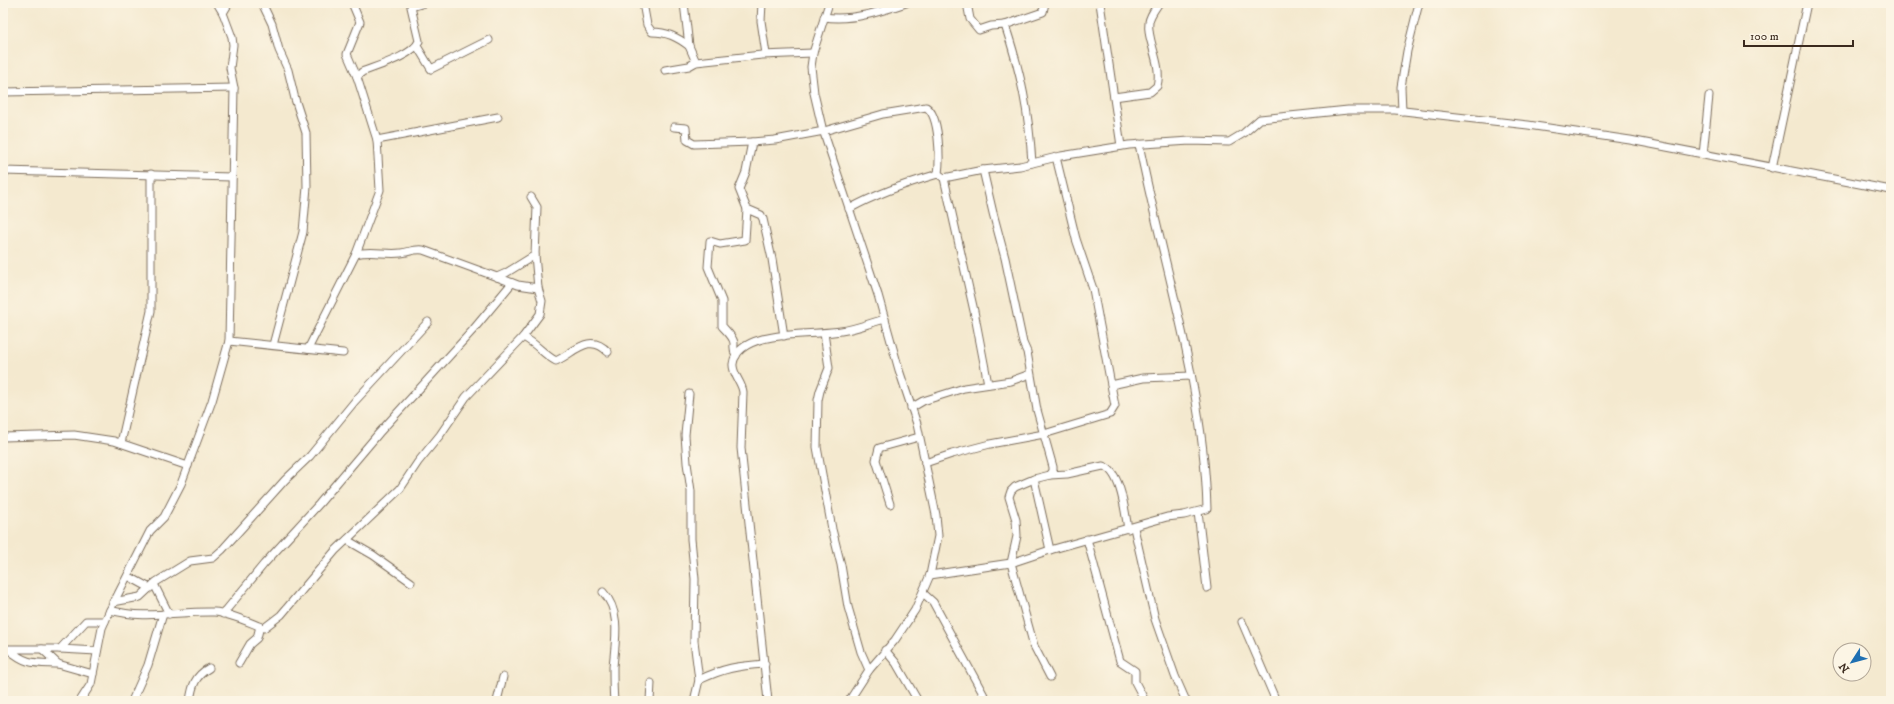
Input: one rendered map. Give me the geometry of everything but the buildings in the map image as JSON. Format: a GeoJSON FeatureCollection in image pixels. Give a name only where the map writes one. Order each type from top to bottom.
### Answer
{"type":"FeatureCollection","features":[{"type":"Feature","properties":{"kind":"street"},"geometry":{"type":"LineString","coordinates":[[80,701],[91,684],[104,621],[110,610],[112,602],[128,576],[150,531],[164,517],[181,484],[212,401],[229,341],[234,88],[230,68],[233,40],[223,13],[217,3]]}},
{"type":"Feature","properties":{"kind":"street"},"geometry":{"type":"LineString","coordinates":[[223,13],[229,3]]}},
{"type":"Feature","properties":{"kind":"street"},"geometry":{"type":"LineString","coordinates":[[262,3],[272,24],[279,50],[288,70],[295,99],[306,133],[308,187],[303,232],[273,346]]}},
{"type":"Feature","properties":{"kind":"street"},"geometry":{"type":"LineString","coordinates":[[308,349],[356,254],[380,190],[377,140],[357,77],[347,54],[360,22],[352,3]]}},
{"type":"Feature","properties":{"kind":"street"},"geometry":{"type":"LineString","coordinates":[[357,77],[362,72],[410,52],[417,46],[419,41],[410,5],[425,3]]}},
{"type":"Feature","properties":{"kind":"street"},"geometry":{"type":"LineString","coordinates":[[643,3],[647,25],[652,32],[663,32],[678,38],[689,46]]}},
{"type":"Feature","properties":{"kind":"street"},"geometry":{"type":"LineString","coordinates":[[684,3],[689,46],[696,62]]}},
{"type":"Feature","properties":{"kind":"street"},"geometry":{"type":"LineString","coordinates":[[762,3],[762,21],[766,54]]}},
{"type":"Feature","properties":{"kind":"street"},"geometry":{"type":"LineString","coordinates":[[829,3],[813,53],[811,66],[814,93],[824,131],[885,319],[911,408],[936,515],[938,536],[930,575],[915,610],[904,628],[869,670],[849,701]]}},
{"type":"Feature","properties":{"kind":"street"},"geometry":{"type":"LineString","coordinates":[[824,17],[837,19],[858,17],[906,3]]}},
{"type":"Feature","properties":{"kind":"street"},"geometry":{"type":"LineString","coordinates":[[967,3],[970,19],[979,30],[990,26],[1005,25],[1044,12],[1045,3]]}},
{"type":"Feature","properties":{"kind":"street"},"geometry":{"type":"LineString","coordinates":[[1100,3],[1121,146]]}},
{"type":"Feature","properties":{"kind":"street"},"geometry":{"type":"LineString","coordinates":[[1114,97],[1150,92],[1157,86],[1158,77],[1156,54],[1149,24],[1150,16],[1159,3]]}},
{"type":"Feature","properties":{"kind":"street"},"geometry":{"type":"LineString","coordinates":[[1402,111],[1401,87],[1407,51],[1419,3]]}},
{"type":"Feature","properties":{"kind":"street"},"geometry":{"type":"LineString","coordinates":[[1772,168],[1807,3]]}},
{"type":"Feature","properties":{"kind":"street"},"geometry":{"type":"LineString","coordinates":[[1005,25],[1024,89],[1030,131],[1032,163]]}},
{"type":"Feature","properties":{"kind":"street"},"geometry":{"type":"LineString","coordinates":[[417,46],[431,69],[489,40]]}},
{"type":"Feature","properties":{"kind":"street"},"geometry":{"type":"LineString","coordinates":[[665,70],[689,66],[696,62],[766,54],[813,53]]}},
{"type":"Feature","properties":{"kind":"street"},"geometry":{"type":"LineString","coordinates":[[3,92],[234,88]]}},
{"type":"Feature","properties":{"kind":"street"},"geometry":{"type":"LineString","coordinates":[[1703,155],[1709,96]]}},
{"type":"Feature","properties":{"kind":"street"},"geometry":{"type":"LineString","coordinates":[[674,127],[686,128],[687,140],[694,144],[752,142],[775,140],[824,131],[882,114],[926,107],[932,113],[939,143],[941,176],[974,312],[988,384]]}},
{"type":"Feature","properties":{"kind":"street"},"geometry":{"type":"LineString","coordinates":[[849,209],[869,197],[887,190],[941,176],[1002,169],[1056,157],[1121,146],[1190,141],[1229,142],[1244,133],[1260,119],[1348,110],[1402,111],[1528,124],[1658,144],[1703,155],[1891,190]]}},
{"type":"Feature","properties":{"kind":"street"},"geometry":{"type":"LineString","coordinates":[[377,140],[498,117]]}},
{"type":"Feature","properties":{"kind":"street"},"geometry":{"type":"LineString","coordinates":[[736,356],[733,349],[734,341],[722,326],[722,300],[708,267],[710,241],[720,244],[745,240],[747,209],[739,189],[746,172],[752,142]]}},
{"type":"Feature","properties":{"kind":"street"},"geometry":{"type":"LineString","coordinates":[[930,575],[1011,563],[1087,539],[1167,517],[1207,509],[1201,436],[1191,376],[1153,212],[1139,144]]}},
{"type":"Feature","properties":{"kind":"street"},"geometry":{"type":"LineString","coordinates":[[925,463],[990,444],[1044,434],[1110,414],[1115,406],[1093,289],[1076,240],[1056,157]]}},
{"type":"Feature","properties":{"kind":"street"},"geometry":{"type":"LineString","coordinates":[[983,170],[992,213],[1005,258],[1030,374],[1053,467],[1053,471],[1050,475]]}},
{"type":"Feature","properties":{"kind":"street"},"geometry":{"type":"LineString","coordinates":[[3,172],[151,174],[232,177]]}},
{"type":"Feature","properties":{"kind":"street"},"geometry":{"type":"LineString","coordinates":[[121,443],[151,311],[151,174]]}},
{"type":"Feature","properties":{"kind":"street"},"geometry":{"type":"LineString","coordinates":[[110,610],[138,616],[214,612],[264,628],[281,614],[346,540],[400,489],[466,397],[524,337],[540,314],[542,301],[538,288],[535,255],[537,208],[531,197]]}},
{"type":"Feature","properties":{"kind":"street"},"geometry":{"type":"LineString","coordinates":[[747,209],[761,215],[763,219],[772,259],[784,336]]}},
{"type":"Feature","properties":{"kind":"street"},"geometry":{"type":"LineString","coordinates":[[356,254],[363,252],[402,253],[414,249],[423,250],[512,283],[538,288]]}},
{"type":"Feature","properties":{"kind":"street"},"geometry":{"type":"LineString","coordinates":[[497,277],[535,255]]}},
{"type":"Feature","properties":{"kind":"street"},"geometry":{"type":"LineString","coordinates":[[223,614],[264,564],[319,504],[379,433],[472,331],[512,283]]}},
{"type":"Feature","properties":{"kind":"street"},"geometry":{"type":"LineString","coordinates":[[768,701],[741,448],[743,392],[742,384],[734,372],[733,364],[736,356],[743,348],[752,342],[761,339],[841,332],[885,319]]}},
{"type":"Feature","properties":{"kind":"street"},"geometry":{"type":"LineString","coordinates":[[112,602],[140,597],[152,586],[190,561],[212,558],[226,546],[285,480],[310,456],[333,426],[428,322]]}},
{"type":"Feature","properties":{"kind":"street"},"geometry":{"type":"LineString","coordinates":[[824,333],[829,368],[818,400],[817,447],[832,529],[842,565],[848,607],[861,652],[869,670]]}},
{"type":"Feature","properties":{"kind":"street"},"geometry":{"type":"LineString","coordinates":[[524,337],[531,340],[556,362],[581,345],[592,344],[603,347],[608,352]]}},
{"type":"Feature","properties":{"kind":"street"},"geometry":{"type":"LineString","coordinates":[[229,341],[344,353]]}},
{"type":"Feature","properties":{"kind":"street"},"geometry":{"type":"LineString","coordinates":[[911,408],[923,401],[964,388],[1011,381],[1030,374]]}},
{"type":"Feature","properties":{"kind":"street"},"geometry":{"type":"LineString","coordinates":[[1112,384],[1143,378],[1191,376]]}},
{"type":"Feature","properties":{"kind":"street"},"geometry":{"type":"LineString","coordinates":[[689,394],[685,435],[686,463],[691,491],[691,539],[695,579],[694,641],[699,680],[694,701]]}},
{"type":"Feature","properties":{"kind":"street"},"geometry":{"type":"LineString","coordinates":[[3,437],[74,435],[121,443],[188,466]]}},
{"type":"Feature","properties":{"kind":"street"},"geometry":{"type":"LineString","coordinates":[[890,504],[876,460],[879,448],[919,437]]}},
{"type":"Feature","properties":{"kind":"street"},"geometry":{"type":"LineString","coordinates":[[1050,677],[1034,646],[1011,563],[1017,536],[1016,520],[1009,497],[1011,491],[1015,487],[1034,479],[1050,475],[1068,474],[1103,466],[1108,467],[1117,479],[1155,619],[1175,676],[1186,701]]}},
{"type":"Feature","properties":{"kind":"street"},"geometry":{"type":"LineString","coordinates":[[1034,479],[1050,550]]}},
{"type":"Feature","properties":{"kind":"street"},"geometry":{"type":"LineString","coordinates":[[1198,512],[1207,588]]}},
{"type":"Feature","properties":{"kind":"street"},"geometry":{"type":"LineString","coordinates":[[1087,539],[1120,661],[1135,672],[1136,682],[1146,701]]}},
{"type":"Feature","properties":{"kind":"street"},"geometry":{"type":"LineString","coordinates":[[346,540],[373,555],[411,582]]}},
{"type":"Feature","properties":{"kind":"street"},"geometry":{"type":"LineString","coordinates":[[128,576],[152,586],[166,614],[148,665],[132,701]]}},
{"type":"Feature","properties":{"kind":"street"},"geometry":{"type":"LineString","coordinates":[[603,592],[608,598],[612,607],[616,629],[613,668],[614,701]]}},
{"type":"Feature","properties":{"kind":"street"},"geometry":{"type":"LineString","coordinates":[[923,593],[933,602],[987,701]]}},
{"type":"Feature","properties":{"kind":"street"},"geometry":{"type":"LineString","coordinates":[[60,649],[86,621],[104,621]]}},
{"type":"Feature","properties":{"kind":"street"},"geometry":{"type":"LineString","coordinates":[[1242,622],[1276,701]]}},
{"type":"Feature","properties":{"kind":"street"},"geometry":{"type":"LineString","coordinates":[[240,663],[250,644],[257,638],[260,626]]}},
{"type":"Feature","properties":{"kind":"street"},"geometry":{"type":"LineString","coordinates":[[5,649],[97,651]]}},
{"type":"Feature","properties":{"kind":"street"},"geometry":{"type":"LineString","coordinates":[[5,649],[21,660],[30,663],[58,664],[93,674]]}},
{"type":"Feature","properties":{"kind":"street"},"geometry":{"type":"LineString","coordinates":[[42,649],[58,664]]}},
{"type":"Feature","properties":{"kind":"street"},"geometry":{"type":"LineString","coordinates":[[885,650],[896,663],[918,701]]}},
{"type":"Feature","properties":{"kind":"street"},"geometry":{"type":"LineString","coordinates":[[699,680],[721,669],[745,665],[765,664]]}},
{"type":"Feature","properties":{"kind":"street"},"geometry":{"type":"LineString","coordinates":[[190,701],[191,692],[198,674],[209,668]]}},
{"type":"Feature","properties":{"kind":"street"},"geometry":{"type":"LineString","coordinates":[[498,701],[502,677]]}},
{"type":"Feature","properties":{"kind":"street"},"geometry":{"type":"LineString","coordinates":[[650,701],[651,683]]}}]}
